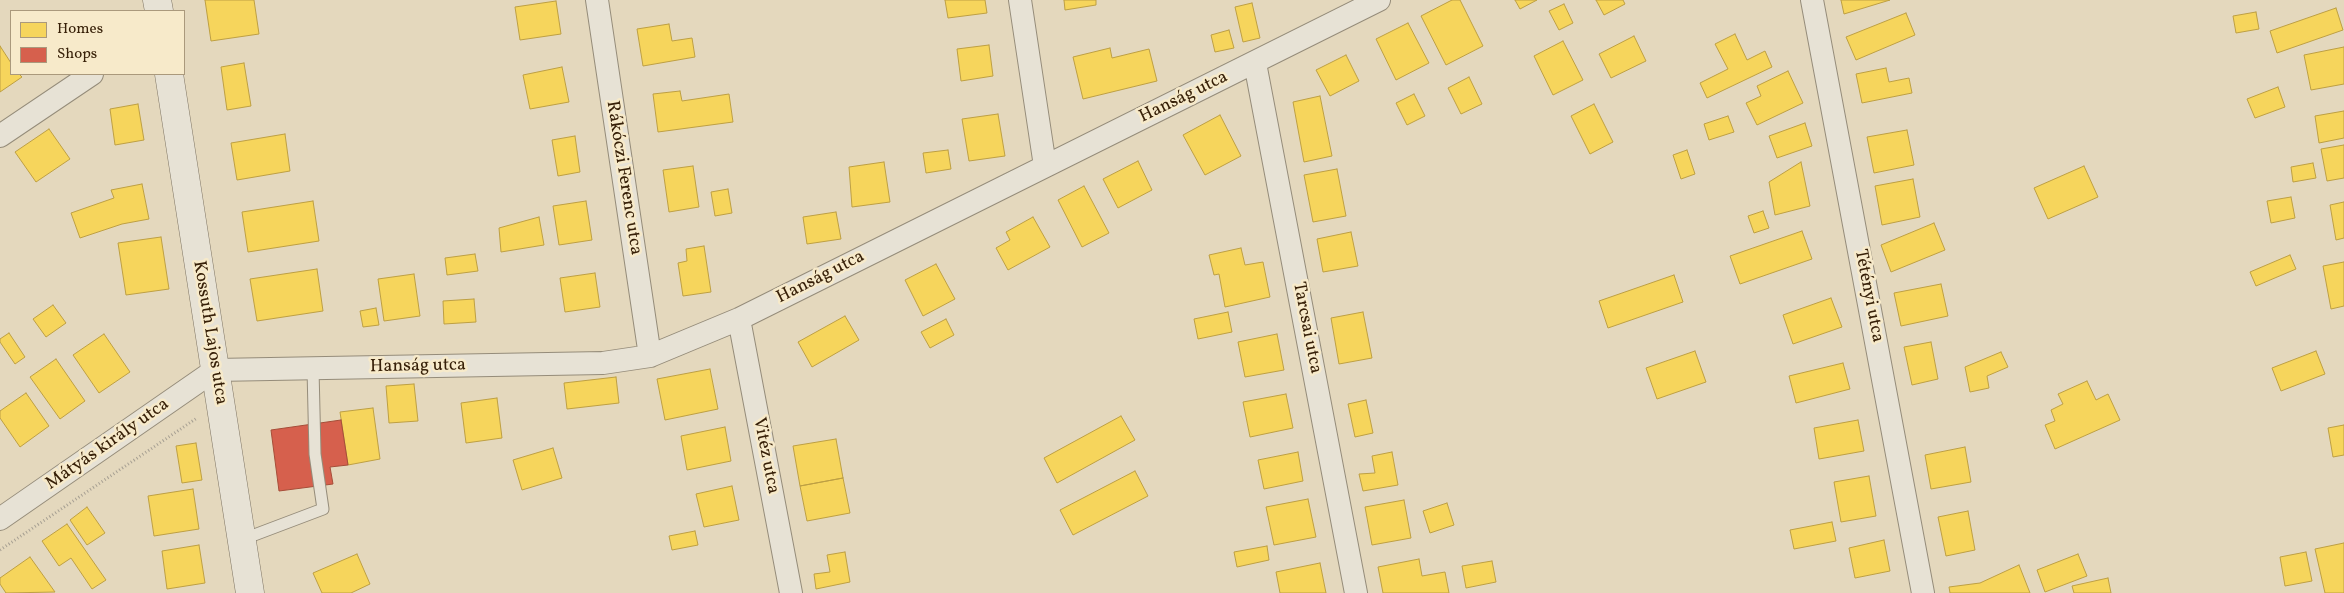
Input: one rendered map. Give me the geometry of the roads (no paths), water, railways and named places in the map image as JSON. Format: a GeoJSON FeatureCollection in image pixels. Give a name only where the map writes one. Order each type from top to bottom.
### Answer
{"type":"FeatureCollection","features":[{"type":"Feature","properties":{"kind":"main road","name":"Kossuth Lajos utca"},"geometry":{"type":"LineString","coordinates":[[169,75],[250,593]]}},
{"type":"Feature","properties":{"kind":"street","name":"Rákóczi Ferenc utca"},"geometry":{"type":"LineString","coordinates":[[596,0],[650,356]]}},
{"type":"Feature","properties":{"kind":"street"},"geometry":{"type":"LineString","coordinates":[[1020,0],[1046,166]]}},
{"type":"Feature","properties":{"kind":"street","name":"Hanság utca"},"geometry":{"type":"LineString","coordinates":[[215,370],[603,363],[650,356],[739,319],[1379,0]]}},
{"type":"Feature","properties":{"kind":"street","name":"Tétényi utca"},"geometry":{"type":"LineString","coordinates":[[1812,0],[1923,593]]}},
{"type":"Feature","properties":{"kind":"street","name":"Tarcsai utca"},"geometry":{"type":"LineString","coordinates":[[1255,63],[1356,593]]}},
{"type":"Feature","properties":{"kind":"street"},"geometry":{"type":"LineString","coordinates":[[0,136],[91,75]]}},
{"type":"Feature","properties":{"kind":"street","name":"Vitéz utca"},"geometry":{"type":"LineString","coordinates":[[739,319],[791,593]]}},
{"type":"Feature","properties":{"kind":"street","name":"Mátyás király utca"},"geometry":{"type":"LineString","coordinates":[[0,519],[215,370]]}},
{"type":"Feature","properties":{"kind":"lane"},"geometry":{"type":"LineString","coordinates":[[242,540],[323,509],[315,454],[313,369]]}}]}
